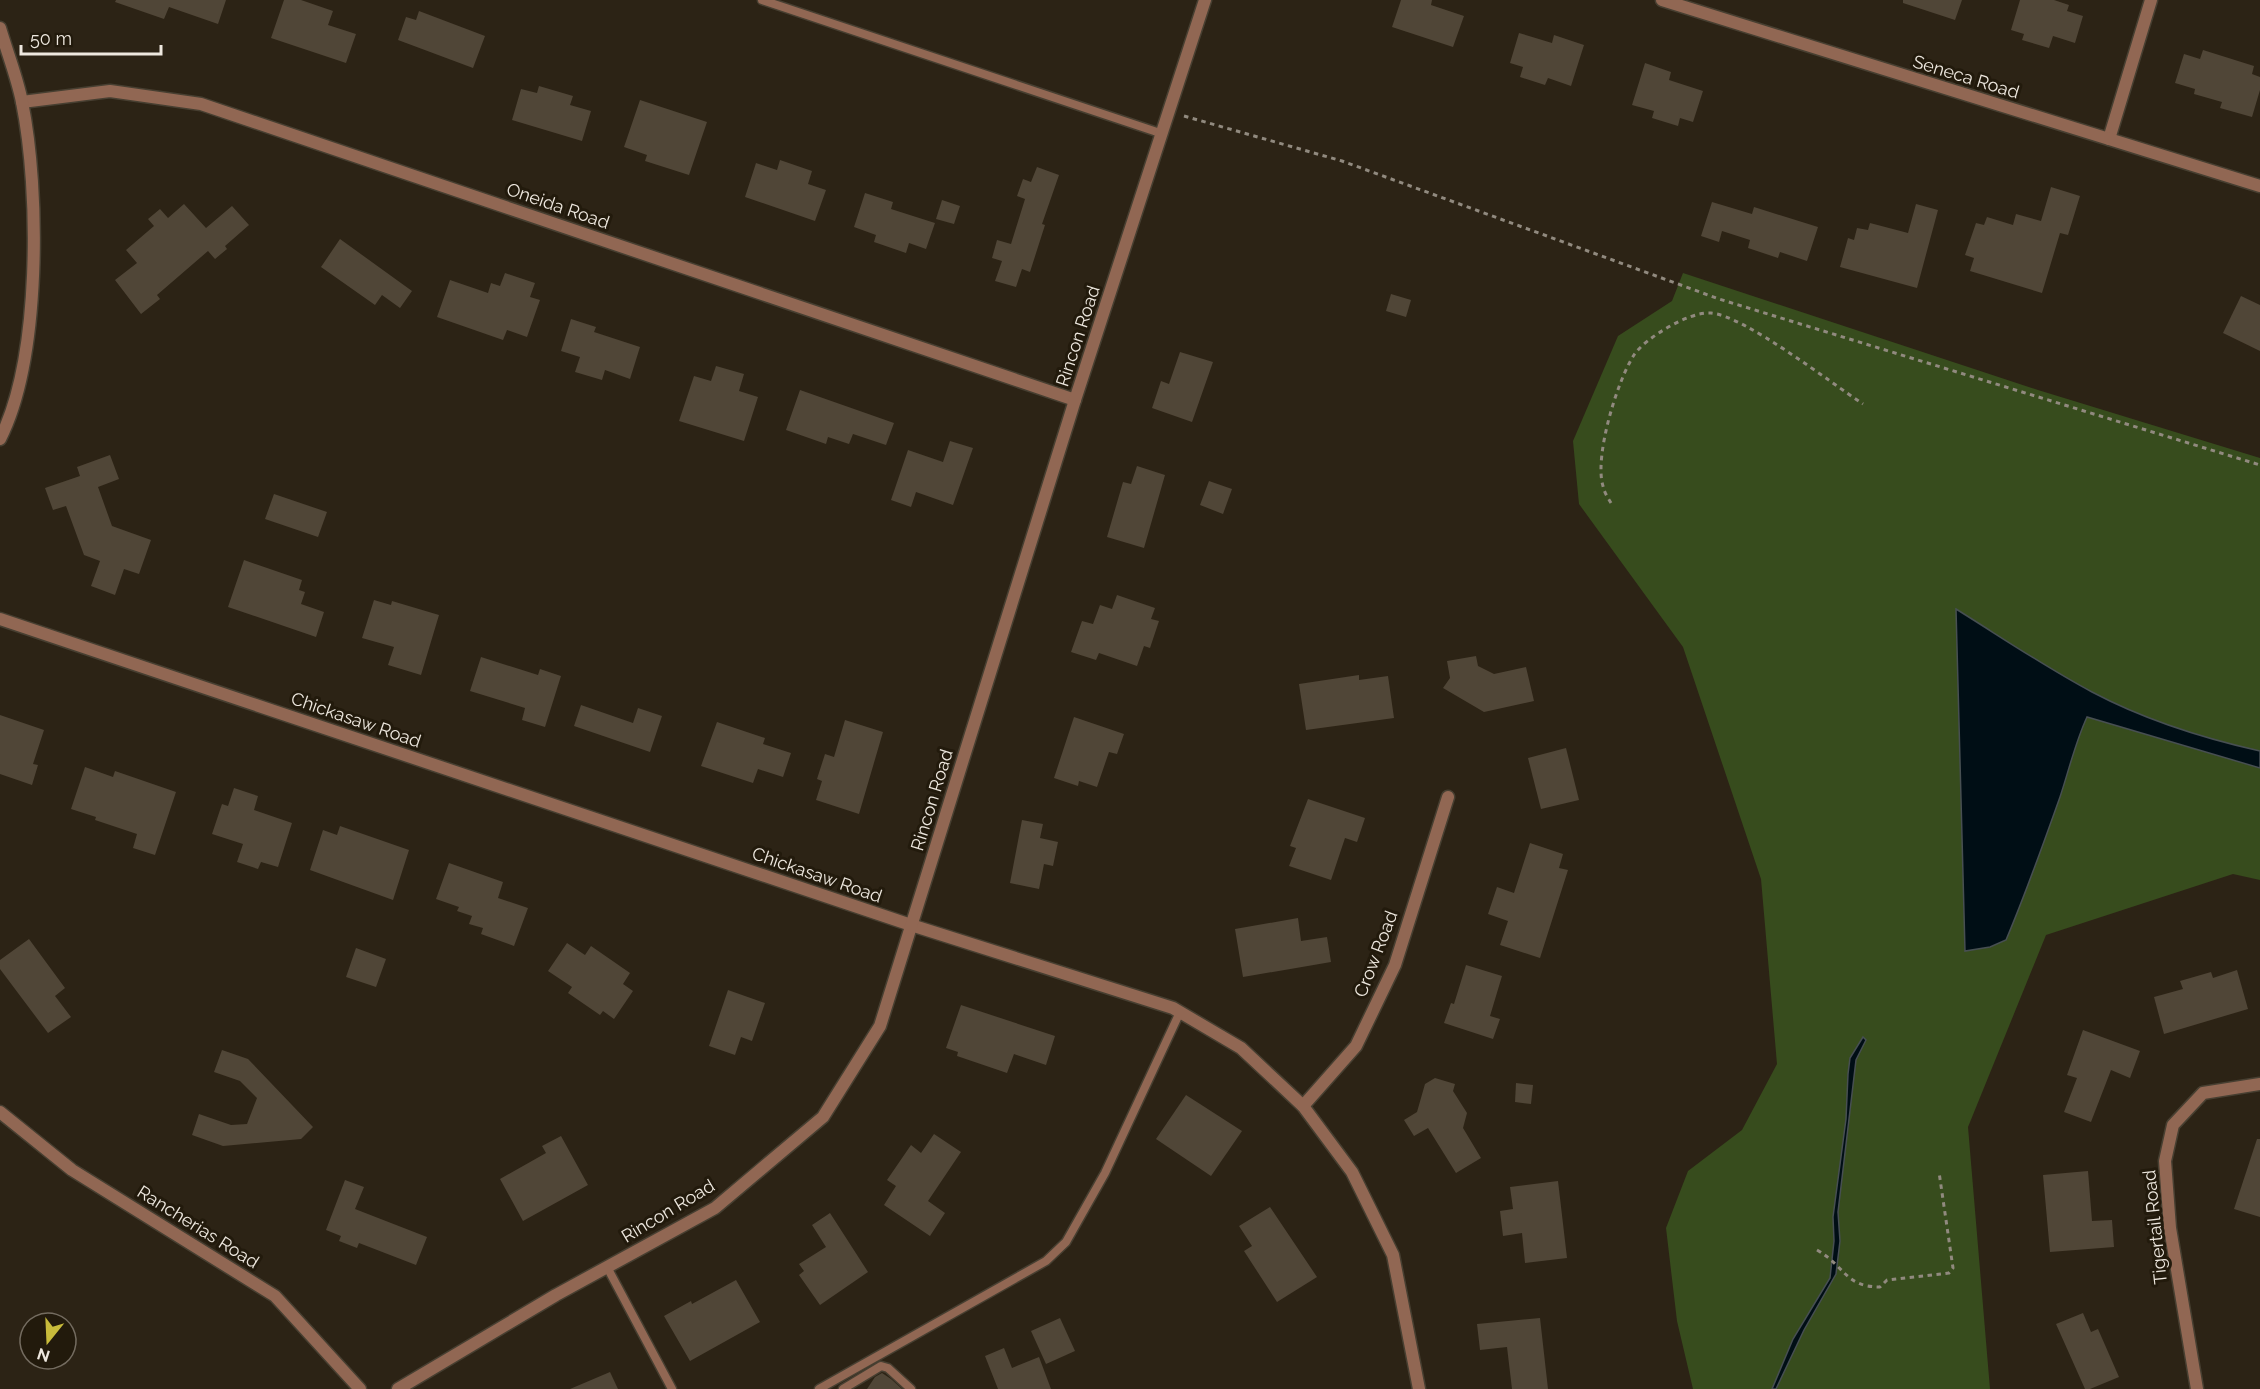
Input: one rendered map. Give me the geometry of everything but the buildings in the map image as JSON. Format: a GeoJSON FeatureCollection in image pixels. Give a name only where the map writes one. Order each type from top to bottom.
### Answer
{"type":"FeatureCollection","features":[{"type":"Feature","properties":{"kind":"street","name":"Rincon Road"},"geometry":{"type":"LineString","coordinates":[[398,1389],[607,1267],[715,1208],[823,1117],[880,1026],[1076,400],[1171,112],[1205,0]]}},
{"type":"Feature","properties":{"kind":"street","name":"Seneca Road"},"geometry":{"type":"LineString","coordinates":[[1662,0],[2260,186]]}},
{"type":"Feature","properties":{"kind":"street"},"geometry":{"type":"LineString","coordinates":[[2109,139],[2151,0]]}},
{"type":"Feature","properties":{"kind":"street"},"geometry":{"type":"LineString","coordinates":[[0,27],[22,102],[35,204],[29,320],[13,413],[0,439]]}},
{"type":"Feature","properties":{"kind":"street","name":"Oneida Road"},"geometry":{"type":"LineString","coordinates":[[22,102],[110,91],[201,104],[1076,400]]}},
{"type":"Feature","properties":{"kind":"street","name":"Chickasaw Road"},"geometry":{"type":"LineString","coordinates":[[0,619],[911,925],[1180,1012],[1241,1048],[1303,1106],[1352,1172],[1393,1255],[1419,1389]]}},
{"type":"Feature","properties":{"kind":"street","name":"Crow Road"},"geometry":{"type":"LineString","coordinates":[[1303,1106],[1356,1046],[1395,965],[1448,797]]}},
{"type":"Feature","properties":{"kind":"street","name":"Tigertail Road"},"geometry":{"type":"LineString","coordinates":[[2197,1389],[2170,1228],[2165,1161],[2173,1125],[2203,1093],[2260,1084]]}},
{"type":"Feature","properties":{"kind":"street","name":"Rancherias Road"},"geometry":{"type":"LineString","coordinates":[[0,1112],[72,1170],[275,1296],[360,1389]]}},
{"type":"Feature","properties":{"kind":"lane"},"geometry":{"type":"LineString","coordinates":[[762,0],[1163,134]]}},
{"type":"Feature","properties":{"kind":"lane"},"geometry":{"type":"LineString","coordinates":[[819,1389],[1046,1261],[1059,1251],[1105,1173],[1180,1012]]}},
{"type":"Feature","properties":{"kind":"lane"},"geometry":{"type":"LineString","coordinates":[[607,1267],[672,1389]]}},
{"type":"Feature","properties":{"kind":"lane"},"geometry":{"type":"LineString","coordinates":[[843,1389],[881,1366],[893,1372],[911,1389]]}},
{"type":"Feature","properties":{"kind":"path"},"geometry":{"type":"LineString","coordinates":[[1171,112],[1342,161],[1719,298],[2260,465]]}},
{"type":"Feature","properties":{"kind":"path"},"geometry":{"type":"LineString","coordinates":[[1611,503],[1602,486],[1601,465],[1605,436],[1620,386],[1634,354],[1673,323],[1693,315],[1711,313],[1737,321],[1863,404]]}},
{"type":"Feature","properties":{"kind":"path"},"geometry":{"type":"LineString","coordinates":[[1817,1250],[1831,1257],[1851,1281],[1865,1287],[1880,1287],[1887,1280],[1949,1273],[1953,1268],[1939,1172]]}},
{"type":"Feature","properties":{"kind":"green space"},"geometry":{"type":"Polygon","coordinates":[[[1683,273],[2038,390],[2260,458],[2260,880],[2233,874],[2046,935],[1968,1127],[1990,1389],[1693,1389],[1677,1321],[1666,1228],[1688,1171],[1742,1130],[1777,1064],[1761,879],[1683,647],[1579,504],[1573,441],[1618,336],[1672,301],[1683,273]]]}},
{"type":"Feature","properties":{"kind":"shaded area"},"geometry":{"type":"Polygon","coordinates":[[[1956,609],[2057,672],[2112,702],[2174,727],[2260,751],[2260,768],[2087,717],[2041,851],[2006,940],[1990,947],[1965,951],[1956,609]]]}},
{"type":"Feature","properties":{"kind":"shaded area"},"geometry":{"type":"Polygon","coordinates":[[[1863,1037],[1866,1040],[1856,1060],[1838,1212],[1840,1241],[1836,1274],[1804,1330],[1776,1389],[1772,1389],[1793,1339],[1830,1278],[1834,1241],[1833,1217],[1846,1119],[1850,1058],[1863,1037]]]}}]}
